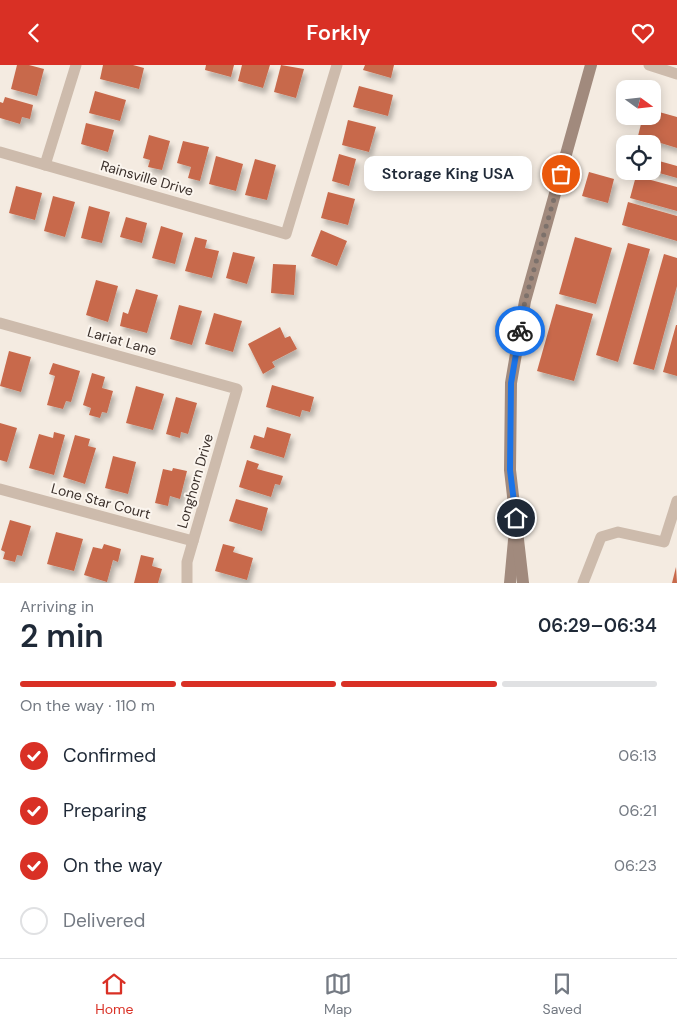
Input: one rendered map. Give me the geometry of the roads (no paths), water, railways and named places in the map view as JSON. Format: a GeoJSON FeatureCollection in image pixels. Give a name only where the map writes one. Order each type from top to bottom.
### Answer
{"type":"FeatureCollection","features":[{"type":"Feature","properties":{"kind":"main road"},"geometry":{"type":"LineString","coordinates":[[523,583],[510,470],[511,383],[525,301],[591,65]]}},
{"type":"Feature","properties":{"kind":"main road"},"geometry":{"type":"LineString","coordinates":[[510,583],[516,518]]}},
{"type":"Feature","properties":{"kind":"street"},"geometry":{"type":"LineString","coordinates":[[45,165],[76,65]]}},
{"type":"Feature","properties":{"kind":"street","name":"Rainsville Drive"},"geometry":{"type":"LineString","coordinates":[[0,152],[286,234],[338,65]]}},
{"type":"Feature","properties":{"kind":"street"},"geometry":{"type":"LineString","coordinates":[[649,65],[677,74]]}},
{"type":"Feature","properties":{"kind":"street","name":"Lariat Lane"},"geometry":{"type":"LineString","coordinates":[[0,323],[237,389]]}},
{"type":"Feature","properties":{"kind":"street","name":"Longhorn Drive"},"geometry":{"type":"LineString","coordinates":[[187,583],[187,562],[237,389]]}},
{"type":"Feature","properties":{"kind":"street","name":"Lone Star Court"},"geometry":{"type":"LineString","coordinates":[[0,489],[193,541]]}},
{"type":"Feature","properties":{"kind":"street"},"geometry":{"type":"LineString","coordinates":[[583,583],[602,537],[618,532],[664,542],[677,501]]}},
{"type":"Feature","properties":{"kind":"place","name":"Storage King USA"},"geometry":{"type":"Point","coordinates":[561,174]}}]}
